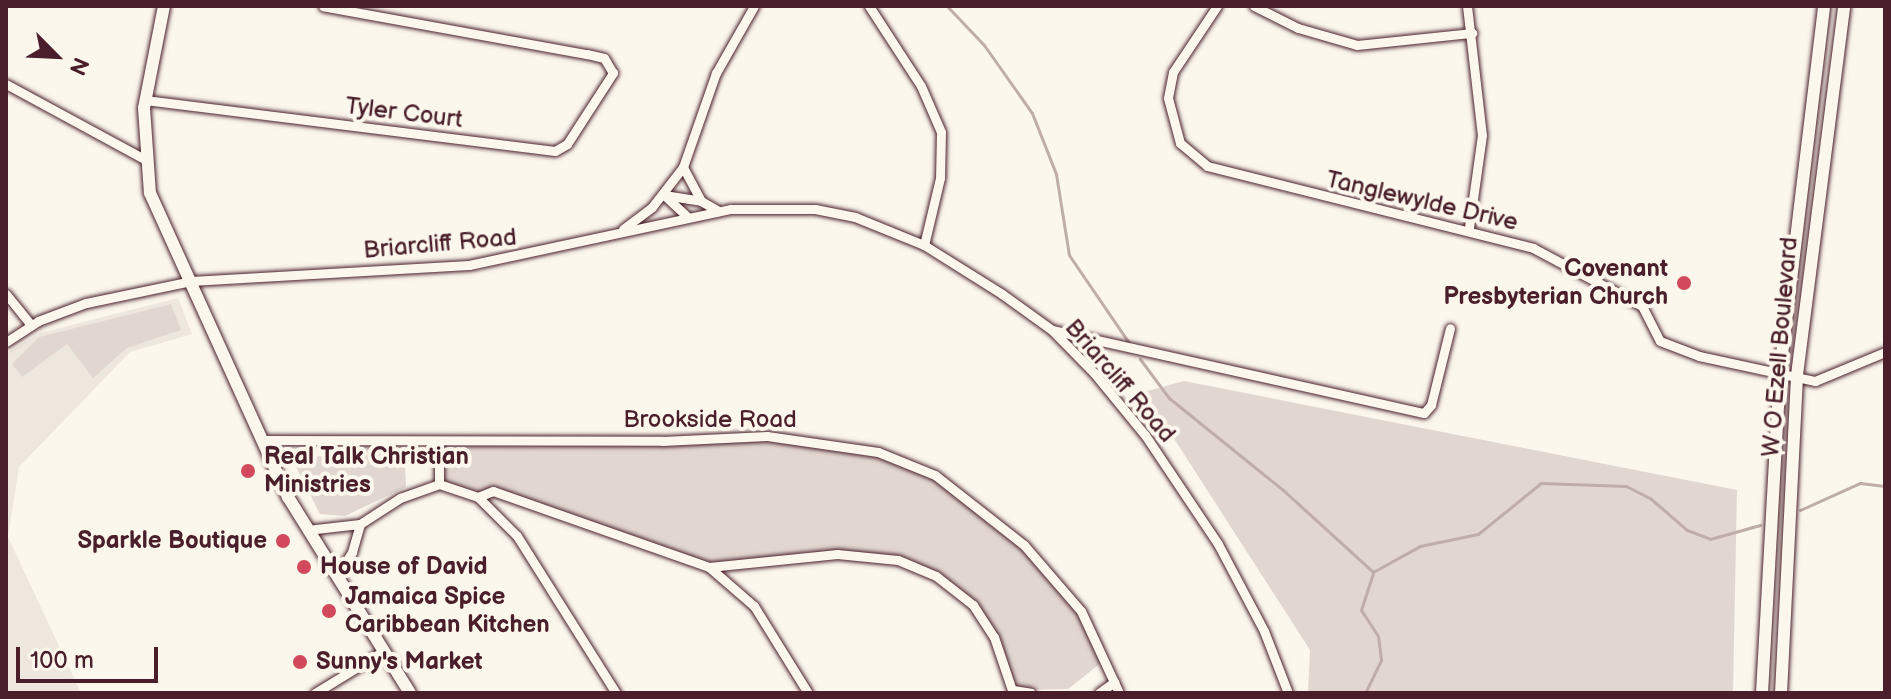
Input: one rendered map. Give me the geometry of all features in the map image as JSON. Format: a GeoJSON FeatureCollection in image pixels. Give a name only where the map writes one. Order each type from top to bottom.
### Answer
{"type":"FeatureCollection","features":[{"type":"Feature","properties":{"kind":"main road"},"geometry":{"type":"LineString","coordinates":[[164,6],[145,100],[144,159],[150,193],[261,440],[307,530],[410,693]]}},
{"type":"Feature","properties":{"kind":"main road","name":"W O Ezell Boulevard"},"geometry":{"type":"LineString","coordinates":[[1762,693],[1780,371],[1824,6]]}},
{"type":"Feature","properties":{"kind":"main road","name":"W O Ezell Boulevard"},"geometry":{"type":"LineString","coordinates":[[1781,693],[1797,375],[1844,6]]}},
{"type":"Feature","properties":{"kind":"street","name":"Tyler Court"},"geometry":{"type":"LineString","coordinates":[[145,100],[555,151],[567,144],[613,69],[604,58],[586,54],[323,6]]}},
{"type":"Feature","properties":{"kind":"street"},"geometry":{"type":"LineString","coordinates":[[620,230],[664,195],[683,167],[716,73],[754,6]]}},
{"type":"Feature","properties":{"kind":"street"},"geometry":{"type":"LineString","coordinates":[[869,6],[921,86],[941,132],[940,178],[924,245]]}},
{"type":"Feature","properties":{"kind":"street","name":"Tanglewylde Drive"},"geometry":{"type":"LineString","coordinates":[[1217,6],[1184,52],[1169,89],[1170,120],[1188,153],[1229,175],[1469,228],[1533,248],[1615,289],[1646,310],[1656,337],[1665,344],[1815,381],[1885,352]]}},
{"type":"Feature","properties":{"kind":"street"},"geometry":{"type":"LineString","coordinates":[[1254,6],[1298,28],[1357,45],[1472,33]]}},
{"type":"Feature","properties":{"kind":"street"},"geometry":{"type":"LineString","coordinates":[[1467,6],[1482,135],[1469,228]]}},
{"type":"Feature","properties":{"kind":"street"},"geometry":{"type":"LineString","coordinates":[[6,84],[144,159]]}},
{"type":"Feature","properties":{"kind":"street"},"geometry":{"type":"LineString","coordinates":[[683,167],[701,201]]}},
{"type":"Feature","properties":{"kind":"street"},"geometry":{"type":"LineString","coordinates":[[664,195],[701,201],[718,211]]}},
{"type":"Feature","properties":{"kind":"street"},"geometry":{"type":"LineString","coordinates":[[664,195],[688,217]]}},
{"type":"Feature","properties":{"kind":"street","name":"Briarcliff Road"},"geometry":{"type":"LineString","coordinates":[[6,342],[31,325],[86,303],[191,281],[469,265],[556,250],[620,230],[718,211],[815,209],[855,217],[924,245],[1052,330],[1120,403],[1174,476],[1242,587],[1288,693]]}},
{"type":"Feature","properties":{"kind":"street"},"geometry":{"type":"LineString","coordinates":[[6,294],[31,325]]}},
{"type":"Feature","properties":{"kind":"street"},"geometry":{"type":"LineString","coordinates":[[1052,330],[1424,413],[1431,405],[1450,328]]}},
{"type":"Feature","properties":{"kind":"street","name":"Brookside Road"},"geometry":{"type":"LineString","coordinates":[[261,440],[439,441],[767,436],[853,445],[891,456],[935,475],[1024,545],[1081,611],[1119,693]]}},
{"type":"Feature","properties":{"kind":"street"},"geometry":{"type":"LineString","coordinates":[[439,441],[439,484]]}},
{"type":"Feature","properties":{"kind":"street"},"geometry":{"type":"LineString","coordinates":[[307,530],[360,524],[400,498],[439,484],[478,497],[517,536],[616,693]]}},
{"type":"Feature","properties":{"kind":"street"},"geometry":{"type":"LineString","coordinates":[[478,497],[493,491],[709,567],[754,606],[808,693]]}},
{"type":"Feature","properties":{"kind":"street"},"geometry":{"type":"LineString","coordinates":[[336,576],[352,552],[360,524]]}},
{"type":"Feature","properties":{"kind":"street"},"geometry":{"type":"LineString","coordinates":[[709,567],[869,554],[922,569],[949,585],[983,617],[1013,692],[1031,693]]}},
{"type":"Feature","properties":{"kind":"street"},"geometry":{"type":"LineString","coordinates":[[315,693],[382,652]]}},
{"type":"Feature","properties":{"kind":"street"},"geometry":{"type":"LineString","coordinates":[[1099,693],[1114,682]]}},
{"type":"Feature","properties":{"kind":"shaded area"},"geometry":{"type":"Polygon","coordinates":[[[178,298],[192,334],[130,352],[19,467],[8,537],[81,693],[6,693],[6,353],[40,333],[178,298]]]}},
{"type":"Feature","properties":{"kind":"shaded area"},"geometry":{"type":"Polygon","coordinates":[[[171,304],[181,330],[127,348],[93,378],[67,344],[22,377],[12,364],[39,337],[171,304]]]}},
{"type":"Feature","properties":{"kind":"shaded area"},"geometry":{"type":"Polygon","coordinates":[[[1184,381],[1737,490],[1733,693],[1308,693],[1310,650],[1144,392],[1184,381]]]}},
{"type":"Feature","properties":{"kind":"shaded area"},"geometry":{"type":"Polygon","coordinates":[[[767,436],[853,445],[935,475],[1002,525],[1063,588],[1106,659],[1068,689],[1013,690],[983,617],[936,576],[888,557],[709,567],[493,491],[478,497],[439,484],[439,441],[767,436]]]}},
{"type":"Feature","properties":{"kind":"shaded area"},"geometry":{"type":"Polygon","coordinates":[[[404,445],[406,487],[345,516],[320,514],[291,457],[332,456],[333,447],[404,445]]]}},
{"type":"Feature","properties":{"kind":"waterway"},"geometry":{"type":"LineString","coordinates":[[947,6],[984,45],[1032,113],[1056,174],[1069,255],[1129,343]]}},
{"type":"Feature","properties":{"kind":"waterway"},"geometry":{"type":"LineString","coordinates":[[1140,359],[1169,398],[1283,490],[1373,572]]}},
{"type":"Feature","properties":{"kind":"waterway"},"geometry":{"type":"LineString","coordinates":[[1365,693],[1381,660],[1378,636],[1361,610],[1373,572],[1420,546],[1478,534],[1541,483],[1626,486],[1650,498],[1687,530],[1710,539],[1760,525]]}},
{"type":"Feature","properties":{"kind":"waterway"},"geometry":{"type":"LineString","coordinates":[[1800,510],[1860,483],[1885,486]]}},
{"type":"Feature","properties":{"kind":"place","name":"Covenant Presbyterian Church"},"geometry":{"type":"Point","coordinates":[1684,283]}},
{"type":"Feature","properties":{"kind":"place","name":"Real Talk Christian Ministries"},"geometry":{"type":"Point","coordinates":[248,471]}},
{"type":"Feature","properties":{"kind":"place","name":"Sparkle Boutique"},"geometry":{"type":"Point","coordinates":[283,541]}},
{"type":"Feature","properties":{"kind":"place","name":"House of David"},"geometry":{"type":"Point","coordinates":[304,567]}},
{"type":"Feature","properties":{"kind":"place","name":"Jamaica Spice Caribbean Kitchen"},"geometry":{"type":"Point","coordinates":[329,611]}},
{"type":"Feature","properties":{"kind":"place","name":"Sunny's Market"},"geometry":{"type":"Point","coordinates":[300,662]}}]}
